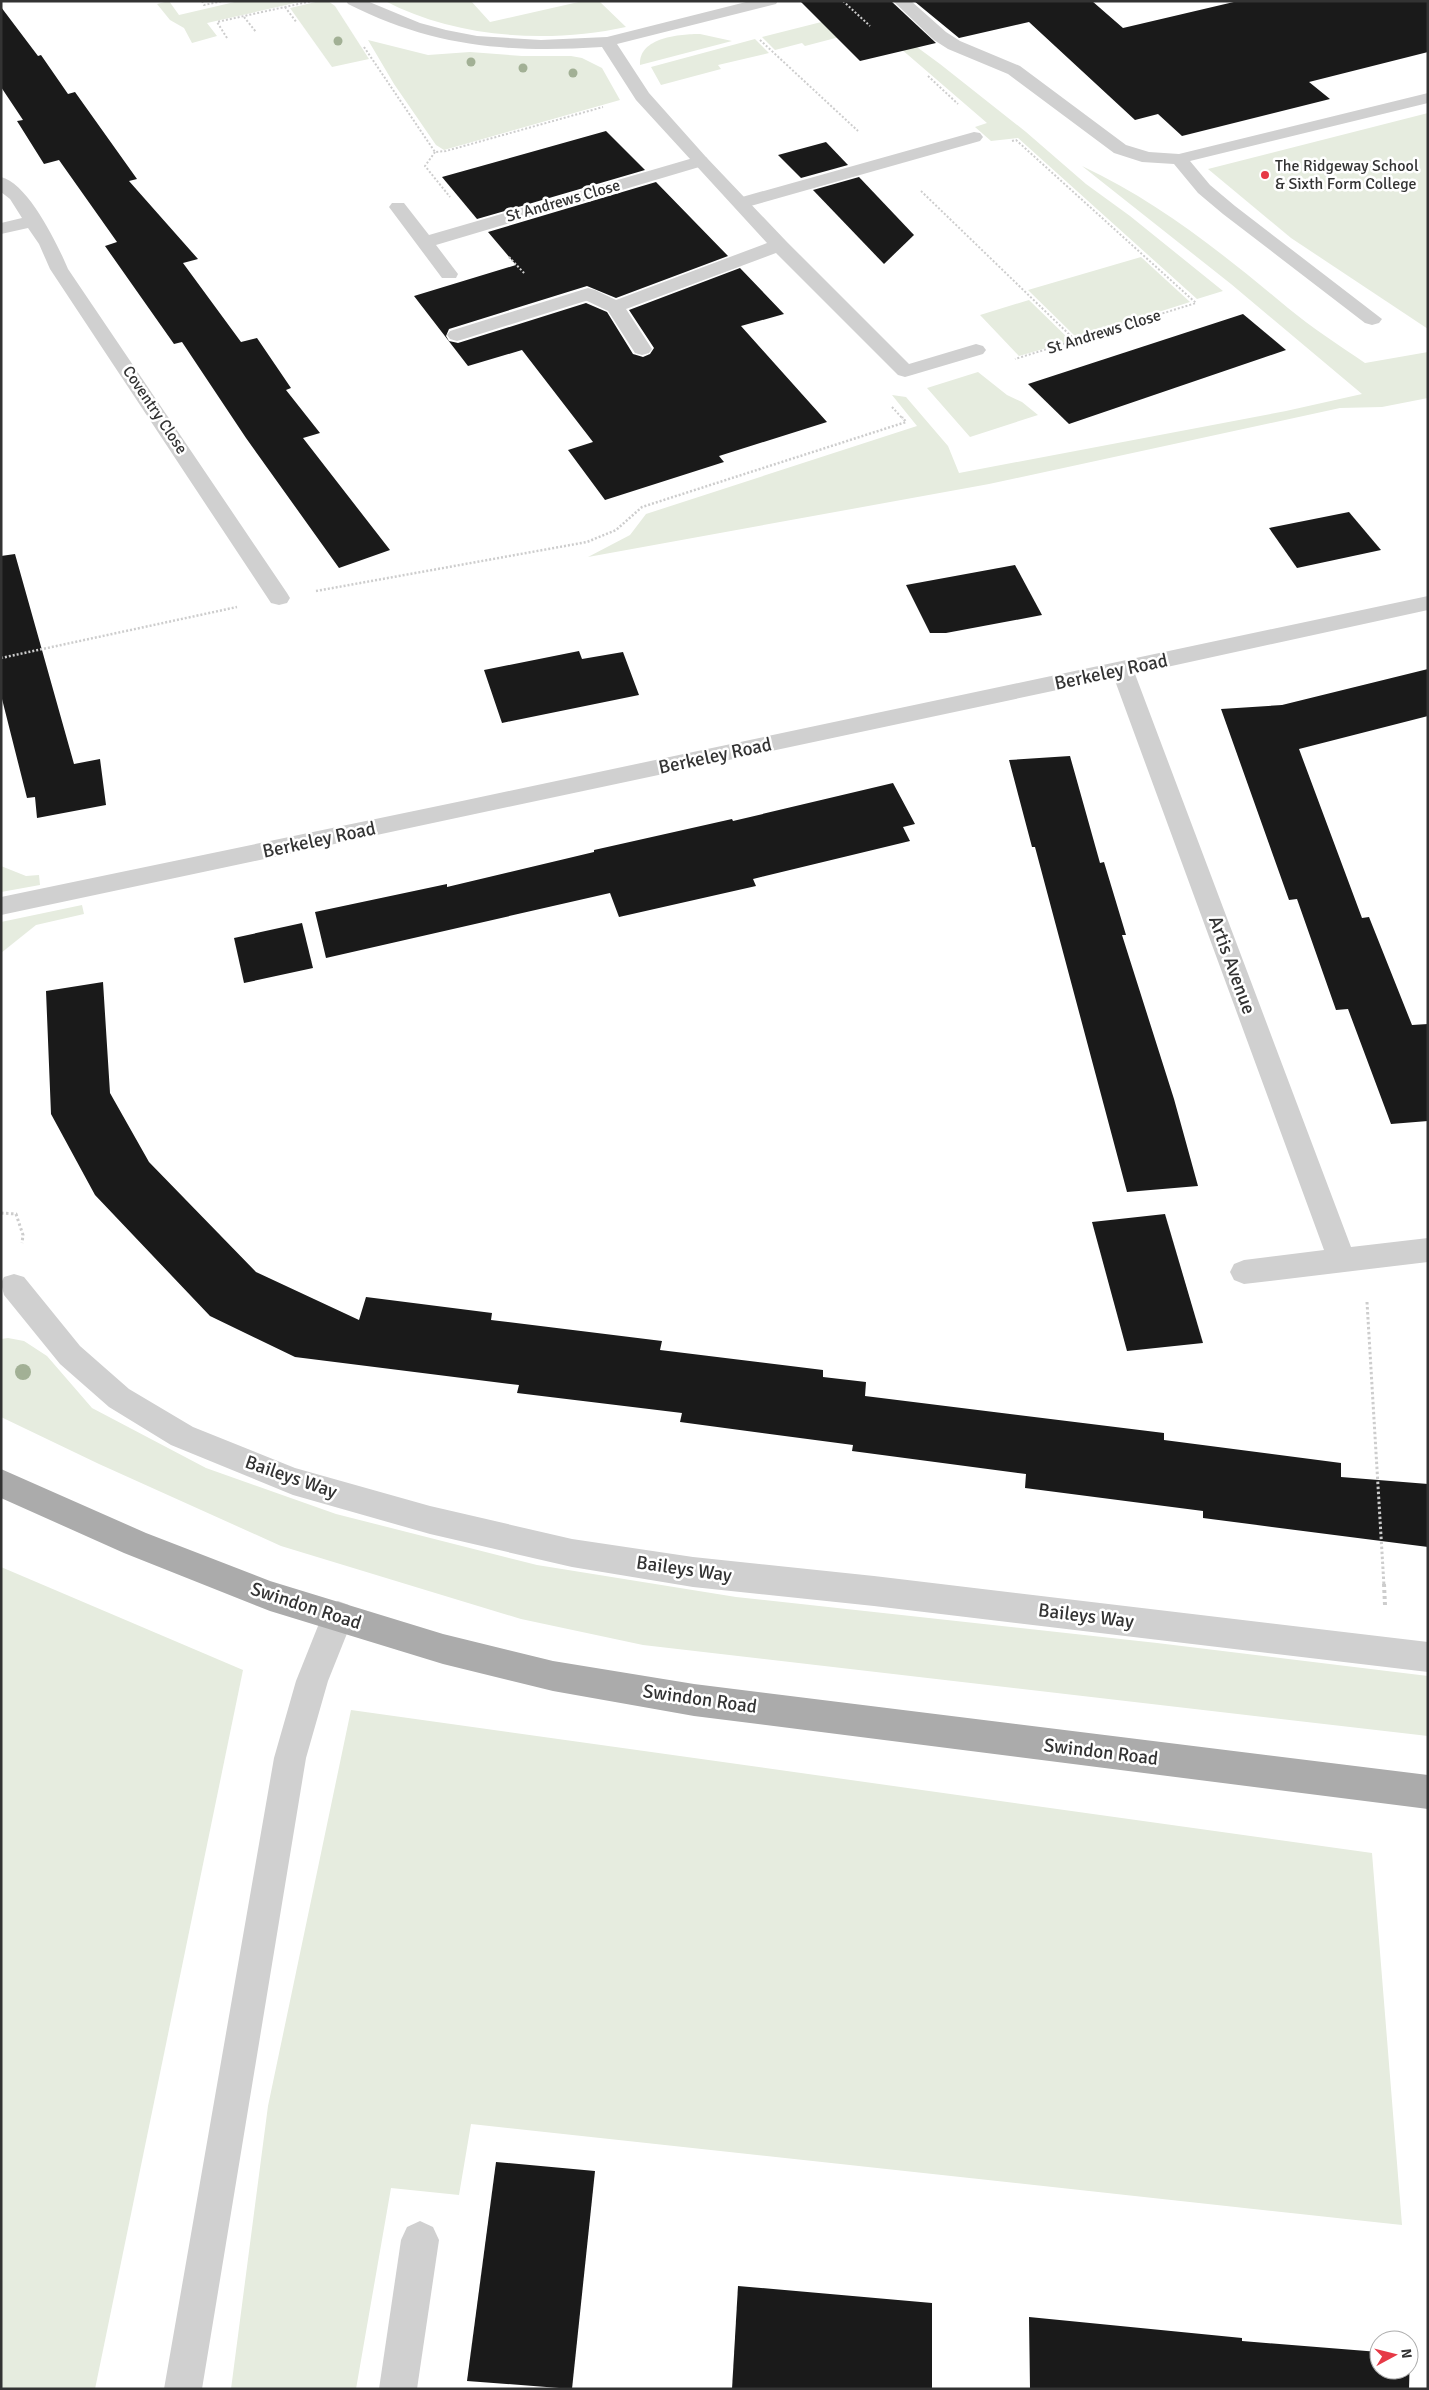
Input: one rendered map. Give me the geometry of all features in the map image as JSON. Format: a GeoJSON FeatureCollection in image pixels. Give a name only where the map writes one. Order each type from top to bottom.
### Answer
{"type":"FeatureCollection","features":[{"type":"Feature","properties":{"kind":"main road","name":"Swindon Road"},"geometry":{"type":"LineString","coordinates":[[1,1484],[204,1571],[270,1596],[443,1650],[553,1676],[684,1698],[1428,1792]]}},
{"type":"Feature","properties":{"kind":"street"},"geometry":{"type":"LineString","coordinates":[[354,1],[405,25],[456,38],[541,46],[607,42],[770,1]]}},
{"type":"Feature","properties":{"kind":"street"},"geometry":{"type":"LineString","coordinates":[[901,1],[940,36],[954,45],[1014,70],[1120,149],[1138,157],[1160,160],[1179,159],[1428,98]]}},
{"type":"Feature","properties":{"kind":"street"},"geometry":{"type":"LineString","coordinates":[[607,42],[642,96],[700,161],[779,245],[905,371],[976,350]]}},
{"type":"Feature","properties":{"kind":"street"},"geometry":{"type":"LineString","coordinates":[[741,203],[974,137]]}},
{"type":"Feature","properties":{"kind":"street"},"geometry":{"type":"LineString","coordinates":[[1179,159],[1204,190],[1372,319]]}},
{"type":"Feature","properties":{"kind":"street","name":"St Andrews Close"},"geometry":{"type":"LineString","coordinates":[[426,242],[700,161]]}},
{"type":"Feature","properties":{"kind":"street","name":"Coventry Close"},"geometry":{"type":"LineString","coordinates":[[1,182],[17,196],[48,244],[59,269],[279,598]]}},
{"type":"Feature","properties":{"kind":"street"},"geometry":{"type":"LineString","coordinates":[[398,207],[449,274]]}},
{"type":"Feature","properties":{"kind":"street"},"geometry":{"type":"LineString","coordinates":[[1,229],[32,221]]}},
{"type":"Feature","properties":{"kind":"street"},"geometry":{"type":"LineString","coordinates":[[615,307],[779,245]]}},
{"type":"Feature","properties":{"kind":"street"},"geometry":{"type":"LineString","coordinates":[[457,335],[588,294],[615,307],[642,349]]}},
{"type":"Feature","properties":{"kind":"street","name":"Berkeley Road"},"geometry":{"type":"LineString","coordinates":[[1,906],[1122,670],[1428,603]]}},
{"type":"Feature","properties":{"kind":"street","name":"Artis Avenue"},"geometry":{"type":"LineString","coordinates":[[1122,670],[1342,1260]]}},
{"type":"Feature","properties":{"kind":"street"},"geometry":{"type":"LineString","coordinates":[[1244,1272],[1428,1250]]}},
{"type":"Feature","properties":{"kind":"street","name":"Baileys Way"},"geometry":{"type":"LineString","coordinates":[[14,1286],[70,1355],[119,1398],[182,1436],[293,1481],[430,1520],[572,1553],[693,1572],[884,1592],[1428,1657]]}},
{"type":"Feature","properties":{"kind":"street"},"geometry":{"type":"LineString","coordinates":[[183,2389],[290,1758],[312,1681],[338,1616]]}},
{"type":"Feature","properties":{"kind":"street"},"geometry":{"type":"LineString","coordinates":[[398,2389],[420,2240]]}},
{"type":"Feature","properties":{"kind":"path"},"geometry":{"type":"LineString","coordinates":[[202,1],[204,5],[223,1]]}},
{"type":"Feature","properties":{"kind":"path"},"geometry":{"type":"LineString","coordinates":[[228,38],[217,22],[312,1]]}},
{"type":"Feature","properties":{"kind":"path"},"geometry":{"type":"LineString","coordinates":[[842,1],[870,26]]}},
{"type":"Feature","properties":{"kind":"path"},"geometry":{"type":"LineString","coordinates":[[285,7],[297,23]]}},
{"type":"Feature","properties":{"kind":"path"},"geometry":{"type":"LineString","coordinates":[[244,16],[256,32]]}},
{"type":"Feature","properties":{"kind":"path"},"geometry":{"type":"LineString","coordinates":[[361,42],[435,152],[446,151],[642,96]]}},
{"type":"Feature","properties":{"kind":"path"},"geometry":{"type":"LineString","coordinates":[[928,76],[979,122],[965,127],[974,137]]}},
{"type":"Feature","properties":{"kind":"path","name":"St Andrews Close"},"geometry":{"type":"LineString","coordinates":[[974,137],[985,146],[1016,140],[1196,303],[1011,360],[976,350]]}},
{"type":"Feature","properties":{"kind":"path"},"geometry":{"type":"LineString","coordinates":[[1,658],[279,598],[587,542],[616,530],[642,507],[906,422],[873,386],[905,371]]}},
{"type":"Feature","properties":{"kind":"path"},"geometry":{"type":"LineString","coordinates":[[1342,1260],[1368,1303],[1388,1653]]}},
{"type":"Feature","properties":{"kind":"shaded area"},"geometry":{"type":"Polygon","coordinates":[[[169,1],[179,15],[239,1],[304,1],[207,23],[217,36],[192,43],[184,28],[170,20],[157,4],[169,1]]]}},
{"type":"Feature","properties":{"kind":"shaded area"},"geometry":{"type":"Polygon","coordinates":[[[328,1],[335,6],[369,59],[332,67],[290,8],[328,1]]]}},
{"type":"Feature","properties":{"kind":"shaded area"},"geometry":{"type":"Polygon","coordinates":[[[385,1],[471,1],[490,22],[583,1],[599,1],[626,27],[565,35],[503,34],[472,30],[442,23],[385,1]]]}},
{"type":"Feature","properties":{"kind":"shaded area"},"geometry":{"type":"Polygon","coordinates":[[[853,14],[870,29],[805,46],[802,43],[775,50],[762,37],[853,14]]]}},
{"type":"Feature","properties":{"kind":"shaded area"},"geometry":{"type":"Polygon","coordinates":[[[895,31],[1026,132],[1086,184],[1130,216],[1223,291],[1197,299],[1018,138],[991,141],[975,127],[987,123],[893,42],[895,31]]]}},
{"type":"Feature","properties":{"kind":"shaded area"},"geometry":{"type":"Polygon","coordinates":[[[700,34],[732,41],[640,65],[641,56],[646,48],[653,43],[672,36],[700,34]]]}},
{"type":"Feature","properties":{"kind":"shaded area"},"geometry":{"type":"Polygon","coordinates":[[[755,39],[769,53],[718,65],[721,69],[661,85],[651,67],[755,39]]]}},
{"type":"Feature","properties":{"kind":"shaded area"},"geometry":{"type":"Polygon","coordinates":[[[368,40],[428,55],[470,52],[582,58],[602,68],[620,100],[444,150],[436,145],[394,84],[368,40]]]}},
{"type":"Feature","properties":{"kind":"shaded area"},"geometry":{"type":"Polygon","coordinates":[[[1428,113],[1428,329],[1291,238],[1208,169],[1428,113]]]}},
{"type":"Feature","properties":{"kind":"shaded area"},"geometry":{"type":"Polygon","coordinates":[[[1082,166],[1138,196],[1190,230],[1306,322],[1365,363],[1428,352],[1428,398],[1382,407],[1340,408],[989,484],[588,557],[630,535],[646,514],[917,426],[892,395],[906,397],[948,446],[959,473],[1286,411],[1362,394],[1231,284],[1082,166]]]}},
{"type":"Feature","properties":{"kind":"shaded area"},"geometry":{"type":"Polygon","coordinates":[[[1141,257],[1190,302],[1077,338],[1028,290],[1141,257]]]}},
{"type":"Feature","properties":{"kind":"shaded area"},"geometry":{"type":"Polygon","coordinates":[[[1029,300],[1071,341],[1019,356],[980,315],[1029,300]]]}},
{"type":"Feature","properties":{"kind":"shaded area"},"geometry":{"type":"Polygon","coordinates":[[[978,372],[1007,395],[1022,402],[1038,415],[970,437],[927,388],[978,372]]]}},
{"type":"Feature","properties":{"kind":"shaded area"},"geometry":{"type":"Polygon","coordinates":[[[1,866],[26,876],[39,875],[40,885],[1,892],[1,866]]]}},
{"type":"Feature","properties":{"kind":"shaded area"},"geometry":{"type":"Polygon","coordinates":[[[82,905],[84,914],[36,925],[1,953],[1,922],[82,905]]]}},
{"type":"Feature","properties":{"kind":"shaded area"},"geometry":{"type":"Polygon","coordinates":[[[8,1338],[24,1341],[47,1356],[92,1408],[206,1468],[336,1514],[537,1565],[736,1597],[1157,1643],[1428,1676],[1428,1736],[643,1645],[521,1619],[281,1546],[99,1464],[1,1417],[1,1339],[8,1338]]]}},
{"type":"Feature","properties":{"kind":"shaded area"},"geometry":{"type":"Polygon","coordinates":[[[1,1567],[243,1670],[95,2389],[1,2389],[1,1567]]]}},
{"type":"Feature","properties":{"kind":"shaded area"},"geometry":{"type":"Polygon","coordinates":[[[351,1710],[1372,1853],[1402,2225],[471,2124],[459,2195],[391,2188],[356,2389],[231,2389],[268,2106],[351,1710]]]}},
{"type":"Feature","properties":{"kind":"building"},"geometry":{"type":"Polygon","coordinates":[[[800,1],[891,1],[936,43],[860,61],[800,1]]]}},
{"type":"Feature","properties":{"kind":"building"},"geometry":{"type":"Polygon","coordinates":[[[914,1],[1092,1],[1123,28],[1238,1],[1428,1],[1428,52],[1309,82],[1330,99],[1182,136],[1158,114],[1135,120],[1029,22],[959,38],[914,1]]]}},
{"type":"Feature","properties":{"kind":"building"},"geometry":{"type":"Polygon","coordinates":[[[1,7],[38,56],[41,55],[68,94],[75,92],[137,179],[129,181],[198,259],[183,263],[241,342],[257,338],[291,388],[286,390],[320,433],[303,438],[390,550],[339,568],[246,438],[182,342],[174,344],[105,246],[117,242],[59,160],[44,164],[17,121],[23,120],[1,87],[1,7]]]}},
{"type":"Feature","properties":{"kind":"building"},"geometry":{"type":"Polygon","coordinates":[[[606,131],[645,170],[477,219],[442,177],[606,131]]]}},
{"type":"Feature","properties":{"kind":"building"},"geometry":{"type":"Polygon","coordinates":[[[826,142],[848,165],[801,178],[778,155],[826,142]]]}},
{"type":"Feature","properties":{"kind":"building"},"geometry":{"type":"Polygon","coordinates":[[[859,177],[914,235],[884,264],[813,190],[859,177]]]}},
{"type":"Feature","properties":{"kind":"building"},"geometry":{"type":"Polygon","coordinates":[[[656,182],[728,256],[616,298],[587,286],[449,329],[446,336],[449,341],[458,343],[586,303],[607,312],[633,354],[643,357],[650,354],[654,348],[629,310],[740,268],[784,314],[741,326],[827,422],[719,456],[724,462],[605,500],[568,450],[593,442],[522,350],[468,366],[414,296],[516,265],[488,232],[656,182]]]}},
{"type":"Feature","properties":{"kind":"building"},"geometry":{"type":"Polygon","coordinates":[[[1243,314],[1286,350],[1069,424],[1028,384],[1243,314]]]}},
{"type":"Feature","properties":{"kind":"building"},"geometry":{"type":"Polygon","coordinates":[[[1349,512],[1381,550],[1297,568],[1269,528],[1349,512]]]}},
{"type":"Feature","properties":{"kind":"building"},"geometry":{"type":"Polygon","coordinates":[[[15,554],[74,764],[100,759],[106,805],[37,818],[35,797],[27,798],[1,695],[1,556],[15,554]]]}},
{"type":"Feature","properties":{"kind":"building"},"geometry":{"type":"Polygon","coordinates":[[[1015,565],[1042,615],[946,633],[930,633],[906,585],[1015,565]]]}},
{"type":"Feature","properties":{"kind":"building"},"geometry":{"type":"Polygon","coordinates":[[[579,651],[582,659],[623,652],[639,695],[502,723],[484,670],[579,651]]]}},
{"type":"Feature","properties":{"kind":"building"},"geometry":{"type":"Polygon","coordinates":[[[1428,669],[1428,716],[1299,749],[1362,918],[1369,917],[1412,1025],[1428,1024],[1428,1121],[1391,1124],[1348,1009],[1336,1010],[1297,899],[1289,900],[1221,709],[1282,705],[1428,669]]]}},
{"type":"Feature","properties":{"kind":"building"},"geometry":{"type":"Polygon","coordinates":[[[1070,756],[1100,863],[1104,862],[1126,935],[1122,935],[1174,1099],[1198,1186],[1127,1192],[1035,847],[1032,847],[1009,760],[1070,756]]]}},
{"type":"Feature","properties":{"kind":"building"},"geometry":{"type":"Polygon","coordinates":[[[893,783],[915,824],[903,827],[910,841],[753,879],[756,886],[619,917],[610,893],[326,958],[315,912],[447,884],[447,887],[594,852],[594,850],[732,819],[733,821],[893,783]]]}},
{"type":"Feature","properties":{"kind":"building"},"geometry":{"type":"Polygon","coordinates":[[[302,923],[313,968],[244,983],[234,938],[302,923]]]}},
{"type":"Feature","properties":{"kind":"building"},"geometry":{"type":"Polygon","coordinates":[[[103,982],[110,1093],[149,1162],[256,1272],[359,1320],[366,1297],[492,1313],[491,1320],[662,1341],[660,1350],[823,1370],[823,1377],[866,1382],[865,1396],[1164,1433],[1164,1440],[1341,1463],[1341,1477],[1428,1484],[1428,1547],[1203,1518],[1203,1511],[1025,1488],[1026,1474],[852,1451],[853,1445],[680,1422],[682,1413],[517,1393],[519,1385],[295,1357],[210,1316],[95,1195],[51,1114],[46,991],[103,982]]]}},
{"type":"Feature","properties":{"kind":"building"},"geometry":{"type":"Polygon","coordinates":[[[1165,1214],[1203,1343],[1127,1351],[1092,1222],[1165,1214]]]}},
{"type":"Feature","properties":{"kind":"building"},"geometry":{"type":"Polygon","coordinates":[[[496,2162],[595,2171],[572,2389],[467,2381],[496,2162]]]}},
{"type":"Feature","properties":{"kind":"building"},"geometry":{"type":"Polygon","coordinates":[[[738,2286],[932,2303],[932,2389],[732,2389],[738,2286]]]}},
{"type":"Feature","properties":{"kind":"building"},"geometry":{"type":"Polygon","coordinates":[[[1029,2317],[1242,2338],[1242,2341],[1369,2351],[1369,2380],[1409,2380],[1409,2389],[1030,2389],[1029,2317]]]}},
{"type":"Feature","properties":{"kind":"place","name":"The Ridgeway School & Sixth Form College"},"geometry":{"type":"Point","coordinates":[1265,175]}}]}
